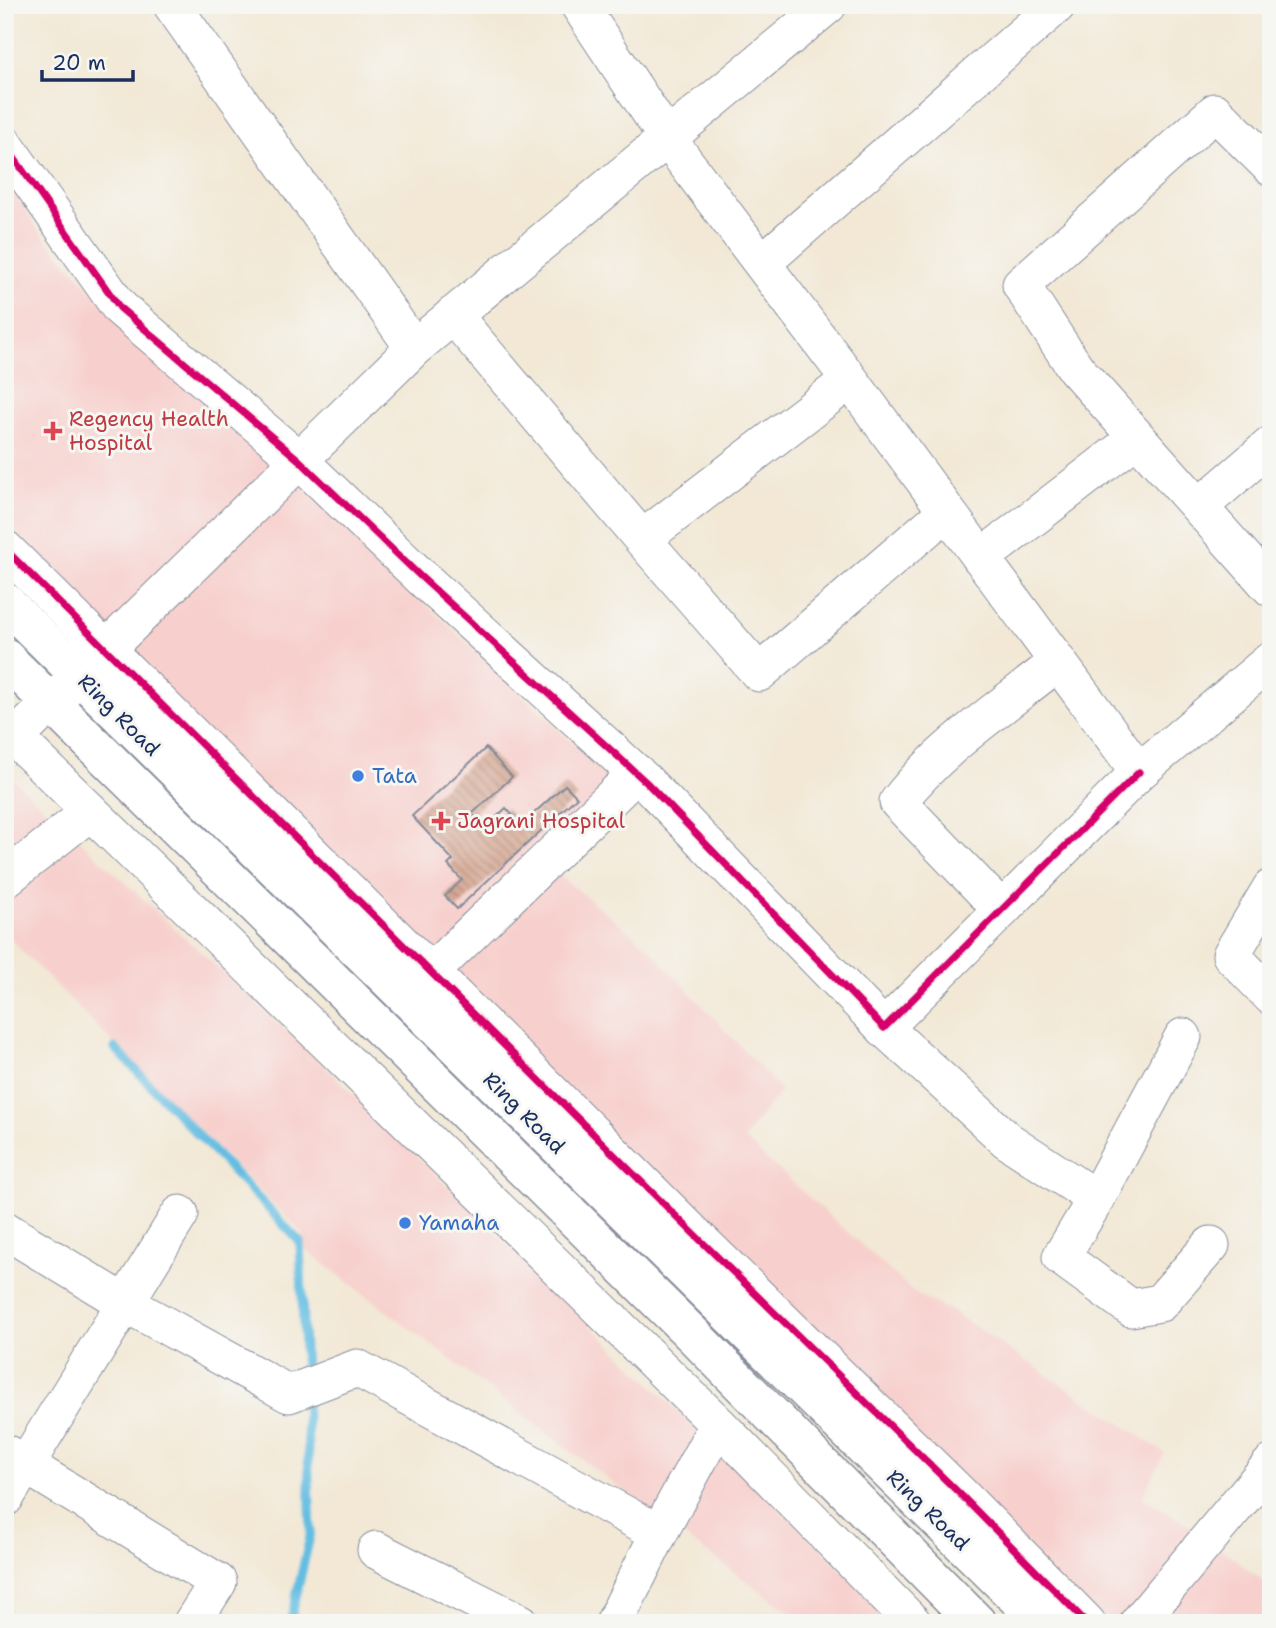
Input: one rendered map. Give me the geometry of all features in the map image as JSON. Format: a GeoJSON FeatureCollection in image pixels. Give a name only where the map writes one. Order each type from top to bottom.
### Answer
{"type":"FeatureCollection","features":[{"type":"Feature","properties":{"kind":"highway","name":"Ring Road"},"geometry":{"type":"LineString","coordinates":[[5,602],[1043,1623]]}},
{"type":"Feature","properties":{"kind":"highway","name":"Ring Road"},"geometry":{"type":"LineString","coordinates":[[5,658],[703,1345],[977,1623]]}},
{"type":"Feature","properties":{"kind":"street"},"geometry":{"type":"LineString","coordinates":[[172,5],[414,348]]}},
{"type":"Feature","properties":{"kind":"street"},"geometry":{"type":"LineString","coordinates":[[579,5],[667,138],[850,380],[1139,772]]}},
{"type":"Feature","properties":{"kind":"street"},"geometry":{"type":"LineString","coordinates":[[828,5],[414,348],[79,676],[50,703],[10,733],[718,1424],[913,1623]]}},
{"type":"Feature","properties":{"kind":"street"},"geometry":{"type":"LineString","coordinates":[[762,263],[1057,5]]}},
{"type":"Feature","properties":{"kind":"street"},"geometry":{"type":"LineString","coordinates":[[1271,167],[1215,112],[1021,285],[1076,369],[1271,588]]}},
{"type":"Feature","properties":{"kind":"street"},"geometry":{"type":"LineString","coordinates":[[5,145],[120,308],[299,460],[420,576],[636,773],[884,1028],[1007,1140],[1096,1199]]}},
{"type":"Feature","properties":{"kind":"street"},"geometry":{"type":"LineString","coordinates":[[453,315],[759,673],[946,512]]}},
{"type":"Feature","properties":{"kind":"street"},"geometry":{"type":"LineString","coordinates":[[642,539],[850,380]]}},
{"type":"Feature","properties":{"kind":"street"},"geometry":{"type":"LineString","coordinates":[[981,558],[1137,438]]}},
{"type":"Feature","properties":{"kind":"street"},"geometry":{"type":"LineString","coordinates":[[1199,507],[1271,445]]}},
{"type":"Feature","properties":{"kind":"street"},"geometry":{"type":"LineString","coordinates":[[5,549],[693,1233],[961,1494],[1087,1623]]}},
{"type":"Feature","properties":{"kind":"street"},"geometry":{"type":"LineString","coordinates":[[884,1028],[1139,772],[1271,660]]}},
{"type":"Feature","properties":{"kind":"street"},"geometry":{"type":"LineString","coordinates":[[1002,909],[898,802],[912,783],[949,750],[1058,662]]}},
{"type":"Feature","properties":{"kind":"street"},"geometry":{"type":"LineString","coordinates":[[431,972],[636,773]]}},
{"type":"Feature","properties":{"kind":"street"},"geometry":{"type":"LineString","coordinates":[[5,879],[90,811]]}},
{"type":"Feature","properties":{"kind":"street"},"geometry":{"type":"LineString","coordinates":[[1271,888],[1231,954],[1271,996]]}},
{"type":"Feature","properties":{"kind":"street"},"geometry":{"type":"LineString","coordinates":[[1183,1037],[1096,1199],[1061,1257],[1131,1308],[1160,1303],[1212,1245]]}},
{"type":"Feature","properties":{"kind":"street"},"geometry":{"type":"LineString","coordinates":[[5,1498],[16,1459],[125,1303],[180,1214]]}},
{"type":"Feature","properties":{"kind":"street"},"geometry":{"type":"LineString","coordinates":[[5,1230],[125,1303],[304,1388],[358,1368],[659,1533]]}},
{"type":"Feature","properties":{"kind":"street"},"geometry":{"type":"LineString","coordinates":[[614,1623],[718,1424]]}},
{"type":"Feature","properties":{"kind":"street"},"geometry":{"type":"LineString","coordinates":[[16,1459],[218,1582],[192,1623]]}},
{"type":"Feature","properties":{"kind":"street"},"geometry":{"type":"LineString","coordinates":[[1138,1623],[1271,1464]]}},
{"type":"Feature","properties":{"kind":"street"},"geometry":{"type":"LineString","coordinates":[[376,1550],[520,1623]]}},
{"type":"Feature","properties":{"kind":"shaded area"},"geometry":{"type":"Polygon","coordinates":[[[5,174],[38,230],[112,313],[297,482],[632,799],[557,873],[647,946],[781,1090],[744,1139],[917,1295],[953,1312],[1165,1453],[1142,1497],[1196,1530],[1271,1587],[1271,1623],[1099,1623],[5,539],[5,174]]]}},
{"type":"Feature","properties":{"kind":"shaded area"},"geometry":{"type":"Polygon","coordinates":[[[5,772],[319,1061],[897,1623],[805,1623],[667,1524],[305,1249],[303,1234],[5,934],[5,772]]]}},
{"type":"Feature","properties":{"kind":"building"},"geometry":{"type":"Polygon","coordinates":[[[486,748],[512,777],[472,814],[485,828],[506,808],[521,825],[565,785],[577,797],[457,909],[445,896],[462,880],[448,865],[453,860],[412,816],[486,748]]]}},
{"type":"Feature","properties":{"kind":"waterway"},"geometry":{"type":"LineString","coordinates":[[115,1048],[300,1242],[305,1377]]}},
{"type":"Feature","properties":{"kind":"waterway"},"geometry":{"type":"LineString","coordinates":[[290,1623],[311,1532],[306,1395]]}},
{"type":"Feature","properties":{"kind":"cycle path"},"geometry":{"type":"LineString","coordinates":[[5,145],[120,308],[299,460],[420,576],[646,782],[884,1028],[1139,772]]}},
{"type":"Feature","properties":{"kind":"cycle path"},"geometry":{"type":"LineString","coordinates":[[5,549],[1087,1623]]}},
{"type":"Feature","properties":{"kind":"place","name":"Regency Health Hospital"},"geometry":{"type":"Point","coordinates":[53,431]}},
{"type":"Feature","properties":{"kind":"place","name":"Tata"},"geometry":{"type":"Point","coordinates":[358,776]}},
{"type":"Feature","properties":{"kind":"place","name":"Jagrani Hospital"},"geometry":{"type":"Point","coordinates":[441,821]}},
{"type":"Feature","properties":{"kind":"place","name":"Yamaha"},"geometry":{"type":"Point","coordinates":[405,1223]}}]}
